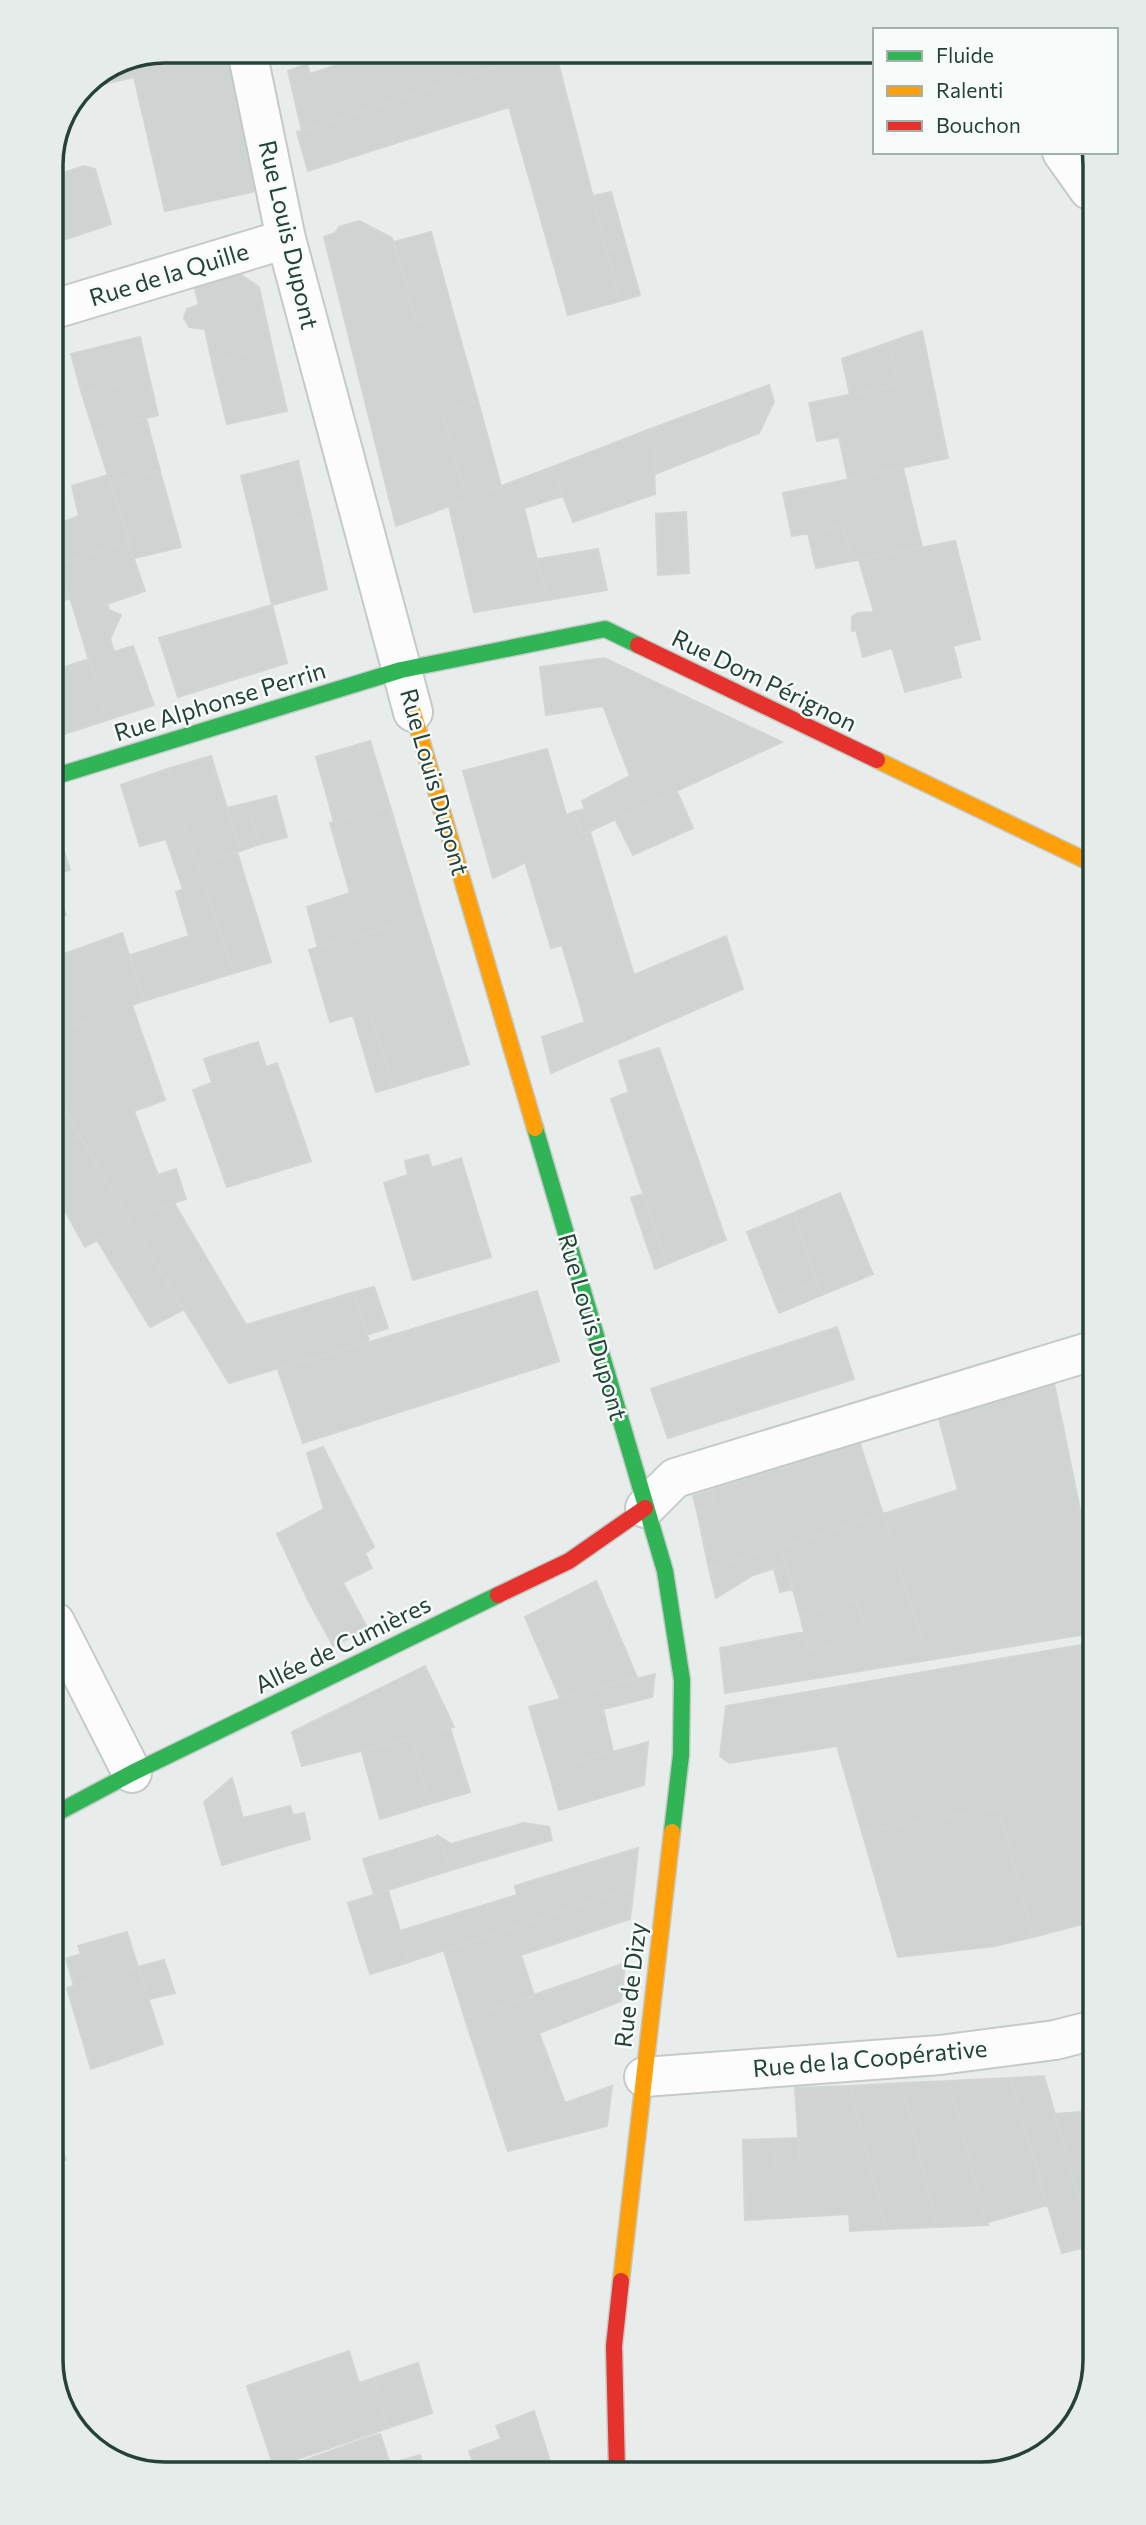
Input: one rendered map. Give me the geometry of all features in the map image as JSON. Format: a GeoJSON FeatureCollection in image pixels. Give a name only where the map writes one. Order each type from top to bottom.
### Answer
{"type":"FeatureCollection","features":[{"type":"Feature","properties":{"kind":"main road","name":"Rue Dom Pérignon"},"geometry":{"type":"LineString","coordinates":[[401,670],[605,629],[1083,859]]}},
{"type":"Feature","properties":{"kind":"main road","name":"Rue Alphonse Perrin"},"geometry":{"type":"LineString","coordinates":[[63,774],[401,670]]}},
{"type":"Feature","properties":{"kind":"main road","name":"Rue Louis Dupont"},"geometry":{"type":"LineString","coordinates":[[413,712],[645,1508]]}},
{"type":"Feature","properties":{"kind":"main road","name":"Allée de Cumières"},"geometry":{"type":"LineString","coordinates":[[63,1810],[132,1773],[569,1561],[645,1508]]}},
{"type":"Feature","properties":{"kind":"main road","name":"Rue de Dizy"},"geometry":{"type":"LineString","coordinates":[[617,2462],[614,2346],[681,1755],[682,1680],[665,1571],[645,1508]]}},
{"type":"Feature","properties":{"kind":"street","name":"Rue Louis Dupont"},"geometry":{"type":"LineString","coordinates":[[249,63],[286,239],[413,712]]}},
{"type":"Feature","properties":{"kind":"street"},"geometry":{"type":"LineString","coordinates":[[1063,154],[1083,182]]}},
{"type":"Feature","properties":{"kind":"street","name":"Rue de la Quille"},"geometry":{"type":"LineString","coordinates":[[63,306],[286,239]]}},
{"type":"Feature","properties":{"kind":"street"},"geometry":{"type":"LineString","coordinates":[[645,1508],[676,1478],[1083,1354]]}},
{"type":"Feature","properties":{"kind":"street"},"geometry":{"type":"LineString","coordinates":[[63,1638],[132,1773]]}},
{"type":"Feature","properties":{"kind":"street","name":"Rue de la Coopérative"},"geometry":{"type":"LineString","coordinates":[[644,2077],[940,2055],[1055,2040],[1083,2033]]}},
{"type":"Feature","properties":{"kind":"building"},"geometry":{"type":"Polygon","coordinates":[[[233,63],[261,190],[165,211],[134,77],[104,84],[132,68],[145,65],[233,63]]]}},
{"type":"Feature","properties":{"kind":"building"},"geometry":{"type":"Polygon","coordinates":[[[343,63],[505,63],[302,131],[288,71],[307,64],[310,74],[343,63]]]}},
{"type":"Feature","properties":{"kind":"building"},"geometry":{"type":"Polygon","coordinates":[[[505,63],[558,63],[620,301],[568,315],[509,107],[308,171],[297,132],[505,63]]]}},
{"type":"Feature","properties":{"kind":"building"},"geometry":{"type":"Polygon","coordinates":[[[84,166],[95,169],[111,224],[63,240],[63,173],[84,166]]]}},
{"type":"Feature","properties":{"kind":"building"},"geometry":{"type":"Polygon","coordinates":[[[611,192],[626,246],[606,251],[593,196],[611,192]]]}},
{"type":"Feature","properties":{"kind":"building"},"geometry":{"type":"Polygon","coordinates":[[[359,221],[392,238],[417,323],[453,313],[478,401],[442,411],[466,500],[396,526],[324,237],[335,233],[339,227],[359,221]]]}},
{"type":"Feature","properties":{"kind":"building"},"geometry":{"type":"Polygon","coordinates":[[[431,232],[453,313],[417,323],[394,242],[431,232]]]}},
{"type":"Feature","properties":{"kind":"building"},"geometry":{"type":"Polygon","coordinates":[[[626,246],[640,295],[620,301],[606,251],[626,246]]]}},
{"type":"Feature","properties":{"kind":"building"},"geometry":{"type":"Polygon","coordinates":[[[231,268],[259,287],[272,347],[212,362],[205,329],[189,327],[184,318],[187,309],[199,305],[193,281],[231,268]]]}},
{"type":"Feature","properties":{"kind":"building"},"geometry":{"type":"Polygon","coordinates":[[[922,331],[948,458],[848,479],[839,437],[817,441],[809,403],[897,385],[890,342],[922,331]]]}},
{"type":"Feature","properties":{"kind":"building"},"geometry":{"type":"Polygon","coordinates":[[[140,337],[149,377],[82,394],[71,354],[140,337]]]}},
{"type":"Feature","properties":{"kind":"building"},"geometry":{"type":"Polygon","coordinates":[[[890,342],[897,385],[850,395],[842,359],[890,342]]]}},
{"type":"Feature","properties":{"kind":"building"},"geometry":{"type":"Polygon","coordinates":[[[272,347],[287,411],[227,424],[212,362],[272,347]]]}},
{"type":"Feature","properties":{"kind":"building"},"geometry":{"type":"Polygon","coordinates":[[[149,377],[158,415],[94,432],[82,394],[149,377]]]}},
{"type":"Feature","properties":{"kind":"building"},"geometry":{"type":"Polygon","coordinates":[[[769,385],[774,402],[759,433],[655,474],[653,428],[769,385]]]}},
{"type":"Feature","properties":{"kind":"building"},"geometry":{"type":"Polygon","coordinates":[[[478,401],[501,486],[466,500],[442,411],[478,401]]]}},
{"type":"Feature","properties":{"kind":"building"},"geometry":{"type":"Polygon","coordinates":[[[146,418],[160,471],[110,482],[94,432],[146,418]]]}},
{"type":"Feature","properties":{"kind":"building"},"geometry":{"type":"Polygon","coordinates":[[[653,428],[655,494],[573,522],[552,467],[653,428]]]}},
{"type":"Feature","properties":{"kind":"building"},"geometry":{"type":"Polygon","coordinates":[[[298,461],[311,516],[254,529],[241,476],[298,461]]]}},
{"type":"Feature","properties":{"kind":"building"},"geometry":{"type":"Polygon","coordinates":[[[552,467],[563,496],[524,508],[547,600],[474,612],[449,506],[552,467]]]}},
{"type":"Feature","properties":{"kind":"building"},"geometry":{"type":"Polygon","coordinates":[[[903,468],[922,547],[852,561],[843,526],[792,536],[783,493],[903,468]]]}},
{"type":"Feature","properties":{"kind":"building"},"geometry":{"type":"Polygon","coordinates":[[[160,471],[181,547],[134,558],[110,482],[160,471]]]}},
{"type":"Feature","properties":{"kind":"building"},"geometry":{"type":"Polygon","coordinates":[[[108,475],[128,542],[63,563],[63,522],[79,516],[72,486],[108,475]]]}},
{"type":"Feature","properties":{"kind":"building"},"geometry":{"type":"Polygon","coordinates":[[[686,512],[689,573],[658,575],[656,514],[686,512]]]}},
{"type":"Feature","properties":{"kind":"building"},"geometry":{"type":"Polygon","coordinates":[[[311,516],[327,589],[272,605],[254,529],[311,516]]]}},
{"type":"Feature","properties":{"kind":"building"},"geometry":{"type":"Polygon","coordinates":[[[843,527],[852,561],[816,568],[808,533],[843,527]]]}},
{"type":"Feature","properties":{"kind":"building"},"geometry":{"type":"Polygon","coordinates":[[[955,541],[980,639],[953,646],[961,677],[905,692],[892,648],[863,657],[856,630],[852,631],[852,617],[857,613],[874,612],[859,560],[955,541]]]}},
{"type":"Feature","properties":{"kind":"building"},"geometry":{"type":"Polygon","coordinates":[[[128,542],[145,591],[107,604],[109,610],[121,615],[110,639],[114,652],[133,646],[154,705],[107,720],[63,574],[63,563],[128,542]]]}},
{"type":"Feature","properties":{"kind":"building"},"geometry":{"type":"Polygon","coordinates":[[[598,549],[607,590],[547,600],[538,559],[598,549]]]}},
{"type":"Feature","properties":{"kind":"building"},"geometry":{"type":"Polygon","coordinates":[[[63,574],[70,598],[63,600],[63,574]]]}},
{"type":"Feature","properties":{"kind":"building"},"geometry":{"type":"Polygon","coordinates":[[[272,605],[287,663],[178,697],[159,638],[272,605]]]}},
{"type":"Feature","properties":{"kind":"building"},"geometry":{"type":"Polygon","coordinates":[[[604,658],[782,742],[582,835],[574,812],[585,809],[582,801],[630,776],[603,706],[546,715],[540,667],[604,658]]]}},
{"type":"Feature","properties":{"kind":"building"},"geometry":{"type":"Polygon","coordinates":[[[89,659],[107,720],[63,734],[63,667],[89,659]]]}},
{"type":"Feature","properties":{"kind":"building"},"geometry":{"type":"Polygon","coordinates":[[[370,741],[390,806],[334,822],[316,757],[370,741]]]}},
{"type":"Feature","properties":{"kind":"building"},"geometry":{"type":"Polygon","coordinates":[[[547,749],[566,815],[574,812],[582,835],[493,878],[463,771],[547,749]]]}},
{"type":"Feature","properties":{"kind":"building"},"geometry":{"type":"Polygon","coordinates":[[[211,756],[240,851],[198,863],[167,769],[211,756]]]}},
{"type":"Feature","properties":{"kind":"building"},"geometry":{"type":"Polygon","coordinates":[[[167,769],[234,973],[144,1001],[131,955],[189,936],[176,892],[183,889],[166,839],[140,846],[121,785],[167,769]]]}},
{"type":"Feature","properties":{"kind":"building"},"geometry":{"type":"Polygon","coordinates":[[[677,792],[693,828],[633,855],[616,821],[677,792]]]}},
{"type":"Feature","properties":{"kind":"building"},"geometry":{"type":"Polygon","coordinates":[[[276,796],[287,837],[260,844],[248,803],[276,796]]]}},
{"type":"Feature","properties":{"kind":"building"},"geometry":{"type":"Polygon","coordinates":[[[248,803],[260,844],[240,851],[227,808],[248,803]]]}},
{"type":"Feature","properties":{"kind":"building"},"geometry":{"type":"Polygon","coordinates":[[[390,806],[423,917],[318,948],[307,907],[350,893],[330,823],[390,806]]]}},
{"type":"Feature","properties":{"kind":"building"},"geometry":{"type":"Polygon","coordinates":[[[590,832],[634,975],[726,936],[743,989],[551,1073],[542,1037],[585,1022],[562,945],[551,948],[525,862],[590,832]]]}},
{"type":"Feature","properties":{"kind":"building"},"geometry":{"type":"Polygon","coordinates":[[[63,848],[70,870],[63,872],[63,848]]]}},
{"type":"Feature","properties":{"kind":"building"},"geometry":{"type":"Polygon","coordinates":[[[237,852],[271,962],[234,973],[198,863],[237,852]]]}},
{"type":"Feature","properties":{"kind":"building"},"geometry":{"type":"Polygon","coordinates":[[[423,917],[469,1064],[393,1087],[370,1010],[330,1022],[309,950],[423,917]]]}},
{"type":"Feature","properties":{"kind":"building"},"geometry":{"type":"Polygon","coordinates":[[[122,933],[144,1001],[63,1029],[63,954],[122,933]]]}},
{"type":"Feature","properties":{"kind":"building"},"geometry":{"type":"Polygon","coordinates":[[[132,1005],[165,1100],[134,1111],[158,1175],[176,1169],[186,1199],[128,1217],[63,1105],[63,1029],[132,1005]]]}},
{"type":"Feature","properties":{"kind":"building"},"geometry":{"type":"Polygon","coordinates":[[[370,1010],[393,1087],[376,1092],[353,1015],[370,1010]]]}},
{"type":"Feature","properties":{"kind":"building"},"geometry":{"type":"Polygon","coordinates":[[[258,1042],[266,1067],[277,1063],[311,1161],[227,1187],[193,1090],[212,1083],[204,1059],[258,1042]]]}},
{"type":"Feature","properties":{"kind":"building"},"geometry":{"type":"Polygon","coordinates":[[[659,1048],[726,1240],[667,1264],[611,1099],[629,1092],[619,1061],[659,1048]]]}},
{"type":"Feature","properties":{"kind":"building"},"geometry":{"type":"Polygon","coordinates":[[[63,1107],[79,1137],[63,1145],[63,1107]]]}},
{"type":"Feature","properties":{"kind":"building"},"geometry":{"type":"Polygon","coordinates":[[[79,1137],[131,1222],[85,1247],[63,1207],[63,1145],[79,1137]]]}},
{"type":"Feature","properties":{"kind":"building"},"geometry":{"type":"Polygon","coordinates":[[[428,1155],[432,1168],[461,1158],[491,1257],[413,1280],[384,1183],[408,1175],[405,1161],[428,1155]]]}},
{"type":"Feature","properties":{"kind":"building"},"geometry":{"type":"Polygon","coordinates":[[[840,1193],[868,1263],[817,1281],[793,1213],[840,1193]]]}},
{"type":"Feature","properties":{"kind":"building"},"geometry":{"type":"Polygon","coordinates":[[[643,1194],[667,1264],[655,1269],[631,1198],[643,1194]]]}},
{"type":"Feature","properties":{"kind":"building"},"geometry":{"type":"Polygon","coordinates":[[[174,1203],[246,1325],[354,1292],[369,1341],[229,1383],[128,1217],[174,1203]]]}},
{"type":"Feature","properties":{"kind":"building"},"geometry":{"type":"Polygon","coordinates":[[[793,1213],[817,1281],[773,1298],[747,1232],[793,1213]]]}},
{"type":"Feature","properties":{"kind":"building"},"geometry":{"type":"Polygon","coordinates":[[[131,1222],[183,1310],[150,1327],[97,1240],[131,1222]]]}},
{"type":"Feature","properties":{"kind":"building"},"geometry":{"type":"Polygon","coordinates":[[[868,1263],[873,1274],[822,1295],[817,1281],[868,1263]]]}},
{"type":"Feature","properties":{"kind":"building"},"geometry":{"type":"Polygon","coordinates":[[[817,1281],[822,1295],[779,1313],[773,1298],[817,1281]]]}},
{"type":"Feature","properties":{"kind":"building"},"geometry":{"type":"Polygon","coordinates":[[[374,1287],[388,1328],[367,1335],[354,1292],[374,1287]]]}},
{"type":"Feature","properties":{"kind":"building"},"geometry":{"type":"Polygon","coordinates":[[[537,1291],[559,1361],[303,1443],[278,1370],[537,1291]]]}},
{"type":"Feature","properties":{"kind":"building"},"geometry":{"type":"Polygon","coordinates":[[[837,1327],[854,1379],[668,1438],[651,1389],[837,1327]]]}},
{"type":"Feature","properties":{"kind":"building"},"geometry":{"type":"Polygon","coordinates":[[[1054,1383],[1083,1524],[1083,1635],[928,1660],[883,1514],[958,1490],[939,1419],[1054,1383]]]}},
{"type":"Feature","properties":{"kind":"building"},"geometry":{"type":"Polygon","coordinates":[[[860,1444],[883,1514],[709,1569],[697,1511],[706,1509],[713,1500],[714,1489],[860,1444]]]}},
{"type":"Feature","properties":{"kind":"building"},"geometry":{"type":"Polygon","coordinates":[[[323,1447],[374,1547],[365,1553],[372,1568],[308,1600],[277,1534],[324,1509],[307,1453],[323,1447]]]}},
{"type":"Feature","properties":{"kind":"building"},"geometry":{"type":"Polygon","coordinates":[[[714,1489],[713,1500],[706,1509],[697,1511],[693,1496],[714,1489]]]}},
{"type":"Feature","properties":{"kind":"building"},"geometry":{"type":"Polygon","coordinates":[[[883,1514],[928,1660],[725,1693],[720,1648],[804,1632],[808,1650],[868,1641],[856,1600],[800,1615],[781,1547],[883,1514]]]}},
{"type":"Feature","properties":{"kind":"building"},"geometry":{"type":"Polygon","coordinates":[[[781,1547],[785,1565],[753,1575],[716,1598],[709,1569],[781,1547]]]}},
{"type":"Feature","properties":{"kind":"building"},"geometry":{"type":"Polygon","coordinates":[[[785,1565],[792,1589],[780,1592],[774,1569],[785,1565]]]}},
{"type":"Feature","properties":{"kind":"building"},"geometry":{"type":"Polygon","coordinates":[[[596,1581],[637,1677],[560,1698],[525,1617],[596,1581]]]}},
{"type":"Feature","properties":{"kind":"building"},"geometry":{"type":"Polygon","coordinates":[[[343,1583],[368,1629],[333,1646],[308,1600],[343,1583]]]}},
{"type":"Feature","properties":{"kind":"building"},"geometry":{"type":"Polygon","coordinates":[[[856,1600],[868,1641],[808,1650],[800,1615],[856,1600]]]}},
{"type":"Feature","properties":{"kind":"building"},"geometry":{"type":"Polygon","coordinates":[[[1083,1645],[1083,1924],[1033,1937],[999,1808],[862,1832],[837,1746],[729,1763],[720,1756],[726,1706],[1083,1645]]]}},
{"type":"Feature","properties":{"kind":"building"},"geometry":{"type":"Polygon","coordinates":[[[425,1666],[454,1727],[302,1766],[292,1732],[425,1666]]]}},
{"type":"Feature","properties":{"kind":"building"},"geometry":{"type":"Polygon","coordinates":[[[655,1674],[652,1697],[603,1709],[613,1751],[548,1770],[529,1707],[655,1674]]]}},
{"type":"Feature","properties":{"kind":"building"},"geometry":{"type":"Polygon","coordinates":[[[450,1728],[470,1792],[429,1804],[412,1738],[450,1728]]]}},
{"type":"Feature","properties":{"kind":"building"},"geometry":{"type":"Polygon","coordinates":[[[412,1738],[429,1804],[380,1819],[362,1752],[412,1738]]]}},
{"type":"Feature","properties":{"kind":"building"},"geometry":{"type":"Polygon","coordinates":[[[648,1742],[644,1785],[559,1810],[548,1770],[648,1742]]]}},
{"type":"Feature","properties":{"kind":"building"},"geometry":{"type":"Polygon","coordinates":[[[232,1778],[243,1818],[290,1806],[293,1815],[304,1813],[310,1839],[222,1865],[204,1802],[232,1778]]]}},
{"type":"Feature","properties":{"kind":"building"},"geometry":{"type":"Polygon","coordinates":[[[999,1808],[1033,1937],[995,1946],[898,1957],[862,1832],[999,1808]]]}},
{"type":"Feature","properties":{"kind":"building"},"geometry":{"type":"Polygon","coordinates":[[[524,1823],[549,1827],[552,1840],[451,1870],[438,1836],[451,1844],[524,1823]]]}},
{"type":"Feature","properties":{"kind":"building"},"geometry":{"type":"Polygon","coordinates":[[[438,1836],[451,1870],[388,1890],[377,1855],[438,1836]]]}},
{"type":"Feature","properties":{"kind":"building"},"geometry":{"type":"Polygon","coordinates":[[[638,1848],[634,1887],[409,1962],[400,1931],[517,1895],[515,1886],[638,1848]]]}},
{"type":"Feature","properties":{"kind":"building"},"geometry":{"type":"Polygon","coordinates":[[[377,1855],[388,1890],[374,1894],[363,1859],[377,1855]]]}},
{"type":"Feature","properties":{"kind":"building"},"geometry":{"type":"Polygon","coordinates":[[[634,1887],[630,1919],[521,1955],[534,1995],[465,2019],[444,1951],[634,1887]]]}},
{"type":"Feature","properties":{"kind":"building"},"geometry":{"type":"Polygon","coordinates":[[[388,1890],[400,1931],[390,1934],[377,1894],[388,1890]]]}},
{"type":"Feature","properties":{"kind":"building"},"geometry":{"type":"Polygon","coordinates":[[[377,1894],[390,1934],[400,1931],[409,1962],[370,1974],[348,1903],[377,1894]]]}},
{"type":"Feature","properties":{"kind":"building"},"geometry":{"type":"Polygon","coordinates":[[[127,1932],[138,1967],[74,1986],[66,1959],[81,1954],[78,1946],[127,1932]]]}},
{"type":"Feature","properties":{"kind":"building"},"geometry":{"type":"Polygon","coordinates":[[[164,1960],[175,1993],[149,1999],[138,1967],[164,1960]]]}},
{"type":"Feature","properties":{"kind":"building"},"geometry":{"type":"Polygon","coordinates":[[[625,1963],[621,2001],[539,2033],[565,2103],[612,2086],[607,2126],[508,2151],[465,2019],[625,1963]]]}},
{"type":"Feature","properties":{"kind":"building"},"geometry":{"type":"Polygon","coordinates":[[[138,1967],[163,2044],[91,2069],[67,1988],[138,1967]]]}},
{"type":"Feature","properties":{"kind":"building"},"geometry":{"type":"Polygon","coordinates":[[[1044,2076],[1083,2211],[1083,2248],[1062,2253],[1010,2078],[1044,2076]]]}},
{"type":"Feature","properties":{"kind":"building"},"geometry":{"type":"Polygon","coordinates":[[[1010,2078],[1047,2205],[986,2223],[949,2081],[1010,2078]]]}},
{"type":"Feature","properties":{"kind":"building"},"geometry":{"type":"Polygon","coordinates":[[[949,2081],[988,2225],[937,2227],[902,2083],[949,2081]]]}},
{"type":"Feature","properties":{"kind":"building"},"geometry":{"type":"Polygon","coordinates":[[[902,2083],[937,2227],[886,2229],[850,2086],[902,2083]]]}},
{"type":"Feature","properties":{"kind":"building"},"geometry":{"type":"Polygon","coordinates":[[[850,2086],[886,2229],[850,2231],[849,2214],[745,2220],[743,2140],[773,2139],[775,2166],[800,2164],[795,2088],[850,2086]]]}},
{"type":"Feature","properties":{"kind":"building"},"geometry":{"type":"Polygon","coordinates":[[[1083,2112],[1083,2211],[1054,2114],[1083,2112]]]}},
{"type":"Feature","properties":{"kind":"building"},"geometry":{"type":"Polygon","coordinates":[[[798,2138],[800,2164],[775,2166],[773,2139],[798,2138]]]}},
{"type":"Feature","properties":{"kind":"building"},"geometry":{"type":"Polygon","coordinates":[[[349,2351],[359,2383],[374,2378],[388,2428],[289,2462],[272,2462],[247,2386],[349,2351]]]}},
{"type":"Feature","properties":{"kind":"building"},"geometry":{"type":"Polygon","coordinates":[[[418,2363],[432,2413],[388,2428],[374,2378],[418,2363]]]}},
{"type":"Feature","properties":{"kind":"building"},"geometry":{"type":"Polygon","coordinates":[[[534,2411],[550,2461],[473,2462],[469,2451],[501,2439],[496,2426],[534,2411]]]}},
{"type":"Feature","properties":{"kind":"building"},"geometry":{"type":"Polygon","coordinates":[[[380,2434],[390,2462],[369,2462],[361,2440],[380,2434]]]}},
{"type":"Feature","properties":{"kind":"building"},"geometry":{"type":"Polygon","coordinates":[[[361,2440],[369,2462],[300,2462],[361,2440]]]}},
{"type":"Feature","properties":{"kind":"building"},"geometry":{"type":"Polygon","coordinates":[[[420,2455],[422,2462],[397,2462],[420,2455]]]}},
{"type":"Feature","properties":{"kind":"traffic: fast"},"geometry":{"type":"LineString","coordinates":[[63,774],[401,670],[605,629],[638,645]]}},
{"type":"Feature","properties":{"kind":"traffic: fast"},"geometry":{"type":"LineString","coordinates":[[535,1128],[665,1571],[682,1680],[681,1755],[672,1832]]}},
{"type":"Feature","properties":{"kind":"traffic: fast"},"geometry":{"type":"LineString","coordinates":[[63,1810],[132,1773],[498,1595]]}},
{"type":"Feature","properties":{"kind":"traffic: slow"},"geometry":{"type":"LineString","coordinates":[[413,712],[535,1128]]}},
{"type":"Feature","properties":{"kind":"traffic: slow"},"geometry":{"type":"LineString","coordinates":[[877,760],[1083,859]]}},
{"type":"Feature","properties":{"kind":"traffic: slow"},"geometry":{"type":"LineString","coordinates":[[621,2281],[672,1832]]}},
{"type":"Feature","properties":{"kind":"traffic: jam"},"geometry":{"type":"LineString","coordinates":[[638,645],[877,760]]}},
{"type":"Feature","properties":{"kind":"traffic: jam"},"geometry":{"type":"LineString","coordinates":[[498,1595],[569,1561],[645,1508]]}},
{"type":"Feature","properties":{"kind":"traffic: jam"},"geometry":{"type":"LineString","coordinates":[[617,2462],[614,2346],[621,2281]]}}]}
